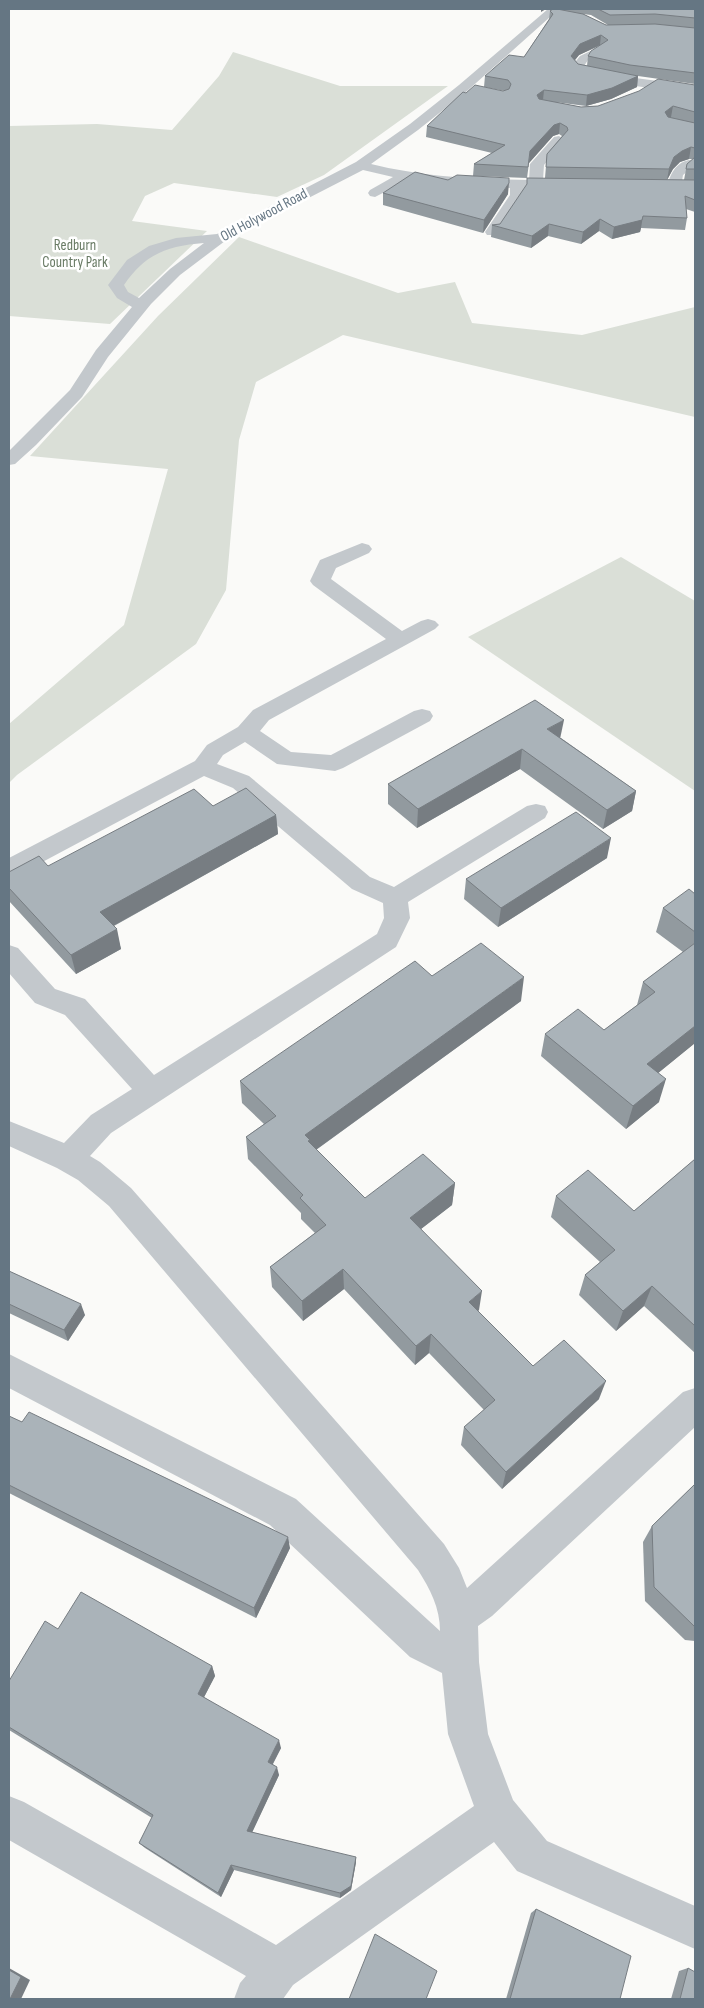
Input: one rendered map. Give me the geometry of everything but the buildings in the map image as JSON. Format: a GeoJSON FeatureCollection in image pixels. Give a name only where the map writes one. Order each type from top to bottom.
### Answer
{"type":"FeatureCollection","features":[{"type":"Feature","properties":{"kind":"street","name":"Old Holywood Road"},"geometry":{"type":"LineString","coordinates":[[9,460],[30,441],[76,392],[102,354],[141,306],[175,272],[220,238],[362,165],[414,127],[556,12]]}},
{"type":"Feature","properties":{"kind":"street"},"geometry":{"type":"LineString","coordinates":[[599,50],[584,58],[578,66],[582,71],[652,85],[695,90]]}},
{"type":"Feature","properties":{"kind":"street"},"geometry":{"type":"LineString","coordinates":[[638,94],[652,85]]}},
{"type":"Feature","properties":{"kind":"street"},"geometry":{"type":"LineString","coordinates":[[463,88],[479,91]]}},
{"type":"Feature","properties":{"kind":"street"},"geometry":{"type":"LineString","coordinates":[[536,184],[537,164],[559,140]]}},
{"type":"Feature","properties":{"kind":"street"},"geometry":{"type":"LineString","coordinates":[[674,187],[677,174],[689,164]]}},
{"type":"Feature","properties":{"kind":"street"},"geometry":{"type":"LineString","coordinates":[[362,165],[406,176],[477,183],[575,185]]}},
{"type":"Feature","properties":{"kind":"street"},"geometry":{"type":"LineString","coordinates":[[375,193],[406,176]]}},
{"type":"Feature","properties":{"kind":"street"},"geometry":{"type":"LineString","coordinates":[[492,232],[518,195],[517,183]]}},
{"type":"Feature","properties":{"kind":"street"},"geometry":{"type":"LineString","coordinates":[[141,306],[122,295],[116,285],[134,261],[158,247],[191,238],[220,238]]}},
{"type":"Feature","properties":{"kind":"street"},"geometry":{"type":"LineString","coordinates":[[362,549],[327,564],[320,581],[401,640]]}},
{"type":"Feature","properties":{"kind":"street"},"geometry":{"type":"LineString","coordinates":[[9,869],[203,767],[215,750],[246,732],[261,715],[428,625]]}},
{"type":"Feature","properties":{"kind":"street"},"geometry":{"type":"LineString","coordinates":[[246,732],[285,759],[335,763],[422,716]]}},
{"type":"Feature","properties":{"kind":"street"},"geometry":{"type":"LineString","coordinates":[[203,767],[240,782],[362,883],[395,898]]}},
{"type":"Feature","properties":{"kind":"street"},"geometry":{"type":"LineString","coordinates":[[395,898],[536,812]]}},
{"type":"Feature","properties":{"kind":"street"},"geometry":{"type":"LineString","coordinates":[[68,1159],[101,1124],[387,940],[397,918],[395,898]]}},
{"type":"Feature","properties":{"kind":"street"},"geometry":{"type":"LineString","coordinates":[[9,955],[45,996],[75,1007],[151,1091]]}},
{"type":"Feature","properties":{"kind":"street"},"geometry":{"type":"LineString","coordinates":[[9,1133],[68,1159],[89,1171],[120,1197],[424,1549],[446,1581],[459,1617],[460,1662],[468,1734],[498,1814],[532,1856],[695,1928]]}},
{"type":"Feature","properties":{"kind":"street"},"geometry":{"type":"LineString","coordinates":[[9,1370],[39,1388],[283,1512],[424,1643],[460,1662]]}},
{"type":"Feature","properties":{"kind":"street"},"geometry":{"type":"LineString","coordinates":[[459,1617],[479,1603],[695,1404]]}},
{"type":"Feature","properties":{"kind":"street"},"geometry":{"type":"LineString","coordinates":[[9,1817],[267,1984],[498,1814]]}},
{"type":"Feature","properties":{"kind":"green space","name":"Redburn Country Park"},"geometry":{"type":"Polygon","coordinates":[[[233,52],[340,86],[448,86],[324,175],[277,197],[174,183],[145,196],[132,221],[207,231],[110,324],[9,316],[9,126],[97,124],[172,130],[219,76],[233,52]]]}},
{"type":"Feature","properties":{"kind":"green space"},"geometry":{"type":"Polygon","coordinates":[[[239,237],[398,293],[455,282],[472,323],[582,335],[695,307],[695,417],[343,335],[256,382],[239,440],[226,590],[196,644],[17,775],[9,783],[9,724],[124,625],[168,469],[30,456],[158,316],[239,237]]]}},
{"type":"Feature","properties":{"kind":"green space"},"geometry":{"type":"Polygon","coordinates":[[[621,557],[695,601],[695,791],[468,637],[621,557]]]}}]}
